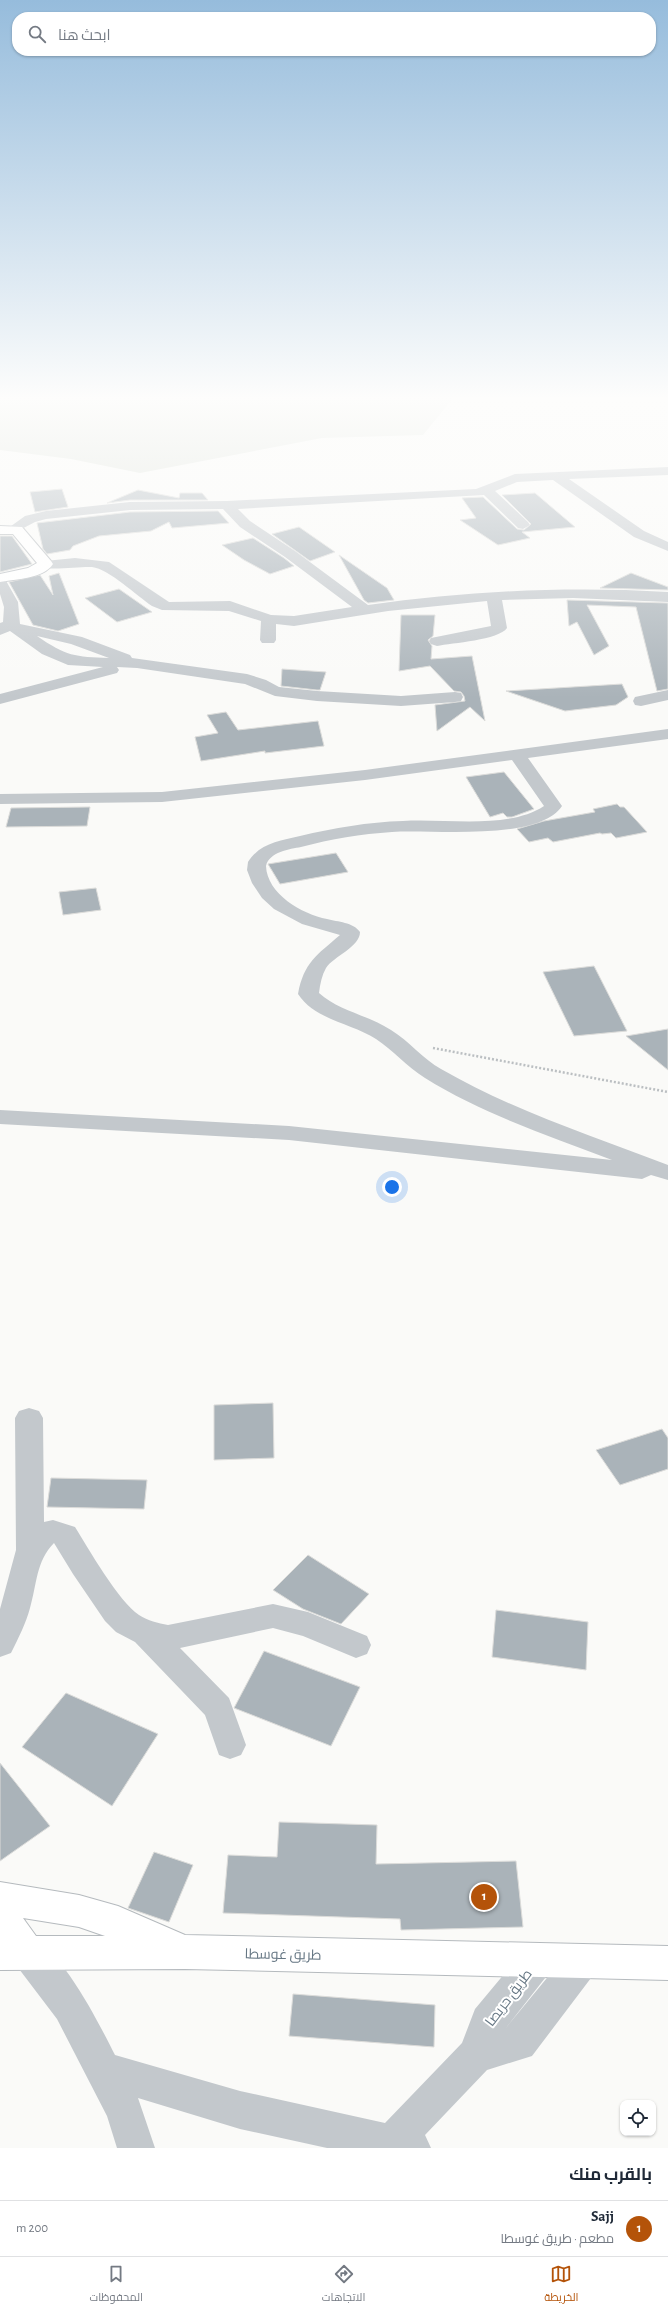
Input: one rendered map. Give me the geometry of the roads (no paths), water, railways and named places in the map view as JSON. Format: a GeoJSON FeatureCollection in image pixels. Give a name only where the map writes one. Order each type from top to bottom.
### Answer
{"type":"FeatureCollection","features":[{"type":"Feature","properties":{"kind":"main road"},"geometry":{"type":"LineString","coordinates":[[0,530],[14,529],[45,562],[45,565],[32,572],[0,578]]}},
{"type":"Feature","properties":{"kind":"main road"},"geometry":{"type":"LineString","coordinates":[[0,1898],[79,1911],[118,1923],[185,1952]]}},
{"type":"Feature","properties":{"kind":"main road"},"geometry":{"type":"LineString","coordinates":[[0,1916],[14,1953]]}},
{"type":"Feature","properties":{"kind":"main road","name":"طريق غوسطا"},"geometry":{"type":"LineString","coordinates":[[14,1953],[185,1952],[537,1961]]}},
{"type":"Feature","properties":{"kind":"main road","name":"طريق حريصا"},"geometry":{"type":"LineString","coordinates":[[537,1961],[668,1963]]}},
{"type":"Feature","properties":{"kind":"street"},"geometry":{"type":"LineString","coordinates":[[14,529],[30,519],[55,514],[130,506],[227,505],[371,497]]}},
{"type":"Feature","properties":{"kind":"street"},"geometry":{"type":"LineString","coordinates":[[494,497],[523,525]]}},
{"type":"Feature","properties":{"kind":"street"},"geometry":{"type":"LineString","coordinates":[[586,497],[639,534],[668,547]]}},
{"type":"Feature","properties":{"kind":"street"},"geometry":{"type":"LineString","coordinates":[[227,505],[245,524],[290,554],[365,610]]}},
{"type":"Feature","properties":{"kind":"street"},"geometry":{"type":"LineString","coordinates":[[45,565],[81,562],[104,565],[156,603],[167,607],[230,606],[268,619],[294,622],[445,599],[494,595],[604,593],[668,597]]}},
{"type":"Feature","properties":{"kind":"street"},"geometry":{"type":"LineString","coordinates":[[0,582],[12,603],[13,613],[8,627]]}},
{"type":"Feature","properties":{"kind":"street"},"geometry":{"type":"LineString","coordinates":[[437,640],[490,632],[499,628],[494,595]]}},
{"type":"Feature","properties":{"kind":"street"},"geometry":{"type":"LineString","coordinates":[[268,619],[268,640]]}},
{"type":"Feature","properties":{"kind":"street"},"geometry":{"type":"LineString","coordinates":[[8,627],[48,651],[74,662],[137,663],[247,679],[260,683],[276,691],[317,696],[401,701],[456,697]]}},
{"type":"Feature","properties":{"kind":"street"},"geometry":{"type":"LineString","coordinates":[[8,627],[76,640],[137,663]]}},
{"type":"Feature","properties":{"kind":"street"},"geometry":{"type":"LineString","coordinates":[[0,699],[137,663]]}},
{"type":"Feature","properties":{"kind":"street"},"geometry":{"type":"LineString","coordinates":[[641,700],[668,695]]}},
{"type":"Feature","properties":{"kind":"street"},"geometry":{"type":"LineString","coordinates":[[0,799],[162,797],[365,775],[668,734]]}},
{"type":"Feature","properties":{"kind":"street"},"geometry":{"type":"LineString","coordinates":[[516,754],[553,806],[551,810],[544,815],[499,825],[406,826],[337,832],[280,847],[265,853],[257,862],[256,872],[269,894],[288,909],[300,916],[324,924],[344,928],[350,932],[350,936],[315,967],[308,994],[313,1000],[392,1040],[432,1073],[456,1086],[522,1117],[668,1173]]}},
{"type":"Feature","properties":{"kind":"street"},"geometry":{"type":"LineString","coordinates":[[0,1117],[289,1133],[668,1173]]}},
{"type":"Feature","properties":{"kind":"street"},"geometry":{"type":"LineString","coordinates":[[0,1644],[15,1609],[30,1550],[29,1418]]}},
{"type":"Feature","properties":{"kind":"street"},"geometry":{"type":"LineString","coordinates":[[30,1550],[44,1535],[53,1531],[65,1535],[83,1566],[116,1612],[127,1623],[146,1633],[168,1638],[273,1616],[308,1625],[356,1645]]}},
{"type":"Feature","properties":{"kind":"street"},"geometry":{"type":"LineString","coordinates":[[146,1633],[218,1708],[230,1745]]}},
{"type":"Feature","properties":{"kind":"street"},"geometry":{"type":"LineString","coordinates":[[14,1953],[70,2006],[124,2110],[136,2148]]}},
{"type":"Feature","properties":{"kind":"street","name":"طريق حريصا"},"geometry":{"type":"LineString","coordinates":[[397,2147],[476,2055],[488,2022],[537,1961]]}},
{"type":"Feature","properties":{"kind":"street","name":"طريق حريصا"},"geometry":{"type":"LineString","coordinates":[[476,2055],[519,2042],[582,1962]]}},
{"type":"Feature","properties":{"kind":"street"},"geometry":{"type":"LineString","coordinates":[[103,2070],[240,2110],[397,2147]]}},
{"type":"Feature","properties":{"kind":"place","name":"Sajj"},"geometry":{"type":"Point","coordinates":[484,1897]}}]}
